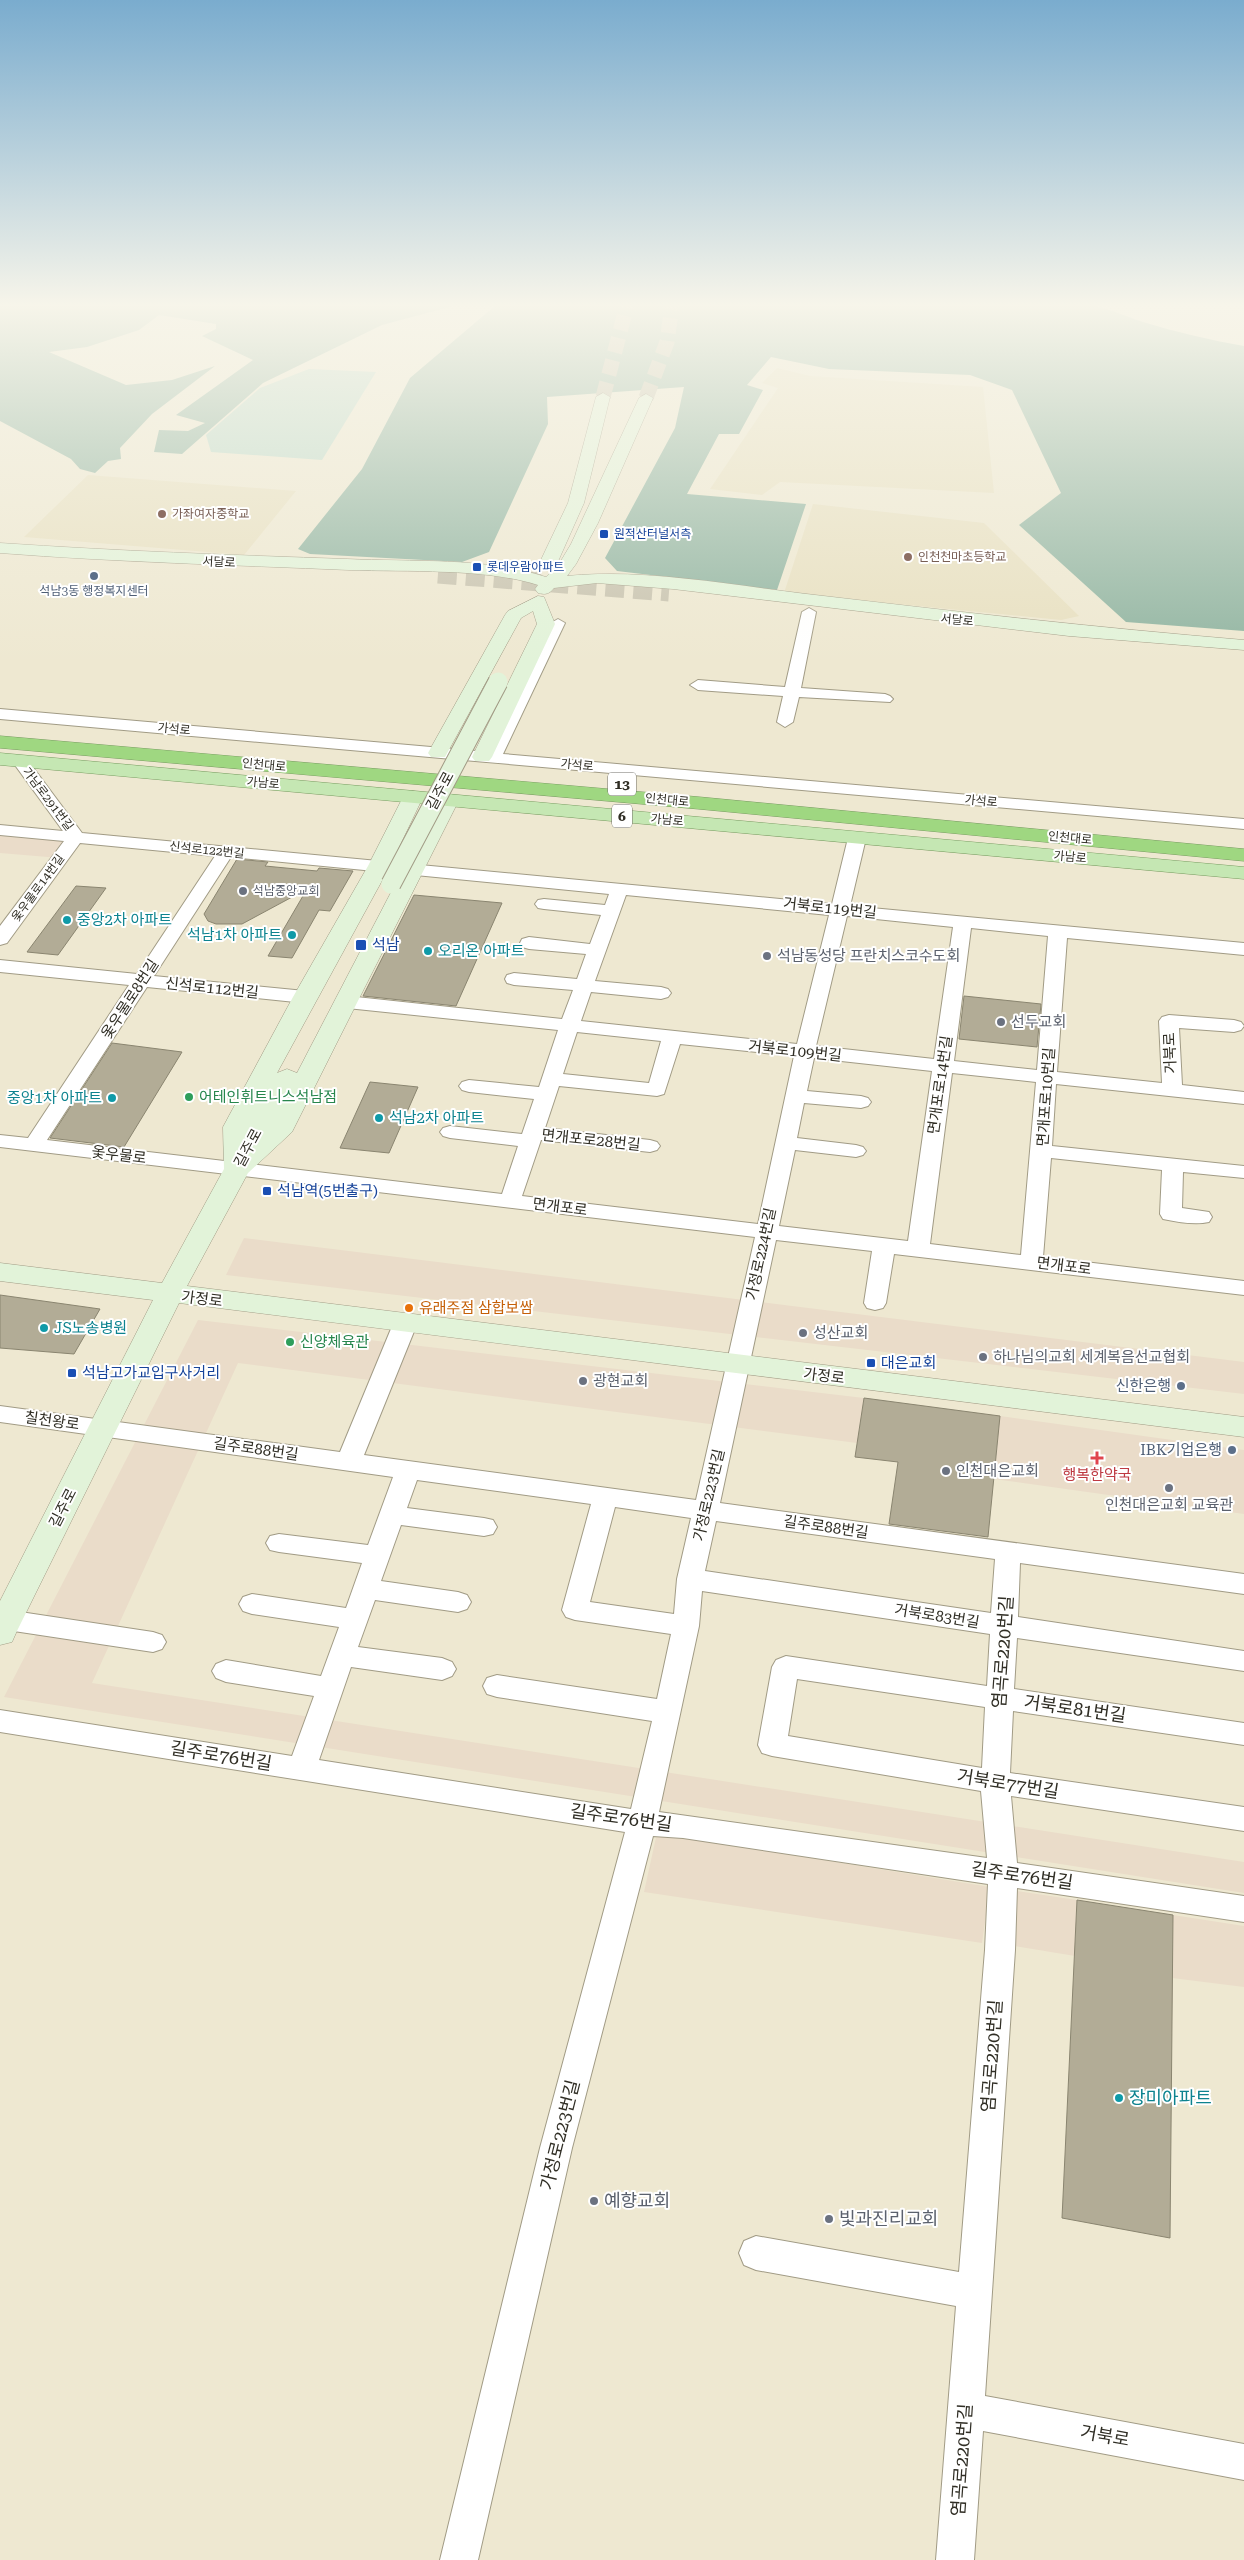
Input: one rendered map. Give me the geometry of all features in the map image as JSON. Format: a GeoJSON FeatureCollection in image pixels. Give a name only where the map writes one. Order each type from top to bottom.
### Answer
{"type":"FeatureCollection","features":[{"type":"Feature","properties":{"kind":"highway","name":"인천대로"},"geometry":{"type":"LineString","coordinates":[[0,729],[1244,839]]}},
{"type":"Feature","properties":{"kind":"highway","name":"인천대로"},"geometry":{"type":"LineString","coordinates":[[0,742],[709,804],[1244,855]]}},
{"type":"Feature","properties":{"kind":"main road","name":"길주로"},"geometry":{"type":"LineString","coordinates":[[548,583],[547,565],[576,503],[596,424]]}},
{"type":"Feature","properties":{"kind":"main road","name":"길주로"},"geometry":{"type":"LineString","coordinates":[[3,1626],[104,1428],[169,1295],[237,1169],[385,875],[498,682],[538,600],[548,583],[566,567],[598,504],[634,424]]}},
{"type":"Feature","properties":{"kind":"main road"},"geometry":{"type":"LineString","coordinates":[[0,548],[91,555],[189,566],[438,575],[512,587],[548,583],[590,593],[669,592],[1087,632],[1244,644]]}},
{"type":"Feature","properties":{"kind":"main road"},"geometry":{"type":"LineString","coordinates":[[669,592],[809,612],[944,626],[1087,632]]}},
{"type":"Feature","properties":{"kind":"main road","name":"길주로"},"geometry":{"type":"LineString","coordinates":[[438,753],[514,615],[538,600]]}},
{"type":"Feature","properties":{"kind":"main road"},"geometry":{"type":"LineString","coordinates":[[487,757],[546,624],[538,600]]}},
{"type":"Feature","properties":{"kind":"main road","name":"가남로"},"geometry":{"type":"LineString","coordinates":[[10,760],[1244,873]]}},
{"type":"Feature","properties":{"kind":"main road"},"geometry":{"type":"LineString","coordinates":[[237,1169],[236,1127],[305,997],[385,875],[413,797]]}},
{"type":"Feature","properties":{"kind":"main road"},"geometry":{"type":"LineString","coordinates":[[237,1169],[279,1132],[415,870],[449,800]]}},
{"type":"Feature","properties":{"kind":"main road","name":"가정로"},"geometry":{"type":"LineString","coordinates":[[0,1272],[169,1295],[1244,1427]]}},
{"type":"Feature","properties":{"kind":"street"},"geometry":{"type":"LineString","coordinates":[[785,722],[809,612]]}},
{"type":"Feature","properties":{"kind":"street"},"geometry":{"type":"LineString","coordinates":[[487,757],[558,623]]}},
{"type":"Feature","properties":{"kind":"street"},"geometry":{"type":"LineString","coordinates":[[698,685],[885,700]]}},
{"type":"Feature","properties":{"kind":"street","name":"가석로"},"geometry":{"type":"LineString","coordinates":[[0,714],[1244,824]]}},
{"type":"Feature","properties":{"kind":"street","name":"가남로291번길"},"geometry":{"type":"LineString","coordinates":[[10,760],[76,837]]}},
{"type":"Feature","properties":{"kind":"street","name":"신석로122번길"},"geometry":{"type":"LineString","coordinates":[[0,830],[226,852],[385,875],[415,870]]}},
{"type":"Feature","properties":{"kind":"street","name":"옻우물로14번길"},"geometry":{"type":"LineString","coordinates":[[0,940],[76,837]]}},
{"type":"Feature","properties":{"kind":"street","name":"가정로224번길"},"geometry":{"type":"LineString","coordinates":[[739,1366],[805,1052],[857,838]]}},
{"type":"Feature","properties":{"kind":"street","name":"옻우물로8번길"},"geometry":{"type":"LineString","coordinates":[[34,1146],[226,852]]}},
{"type":"Feature","properties":{"kind":"street","name":"거북로119번길"},"geometry":{"type":"LineString","coordinates":[[415,870],[1244,949]]}},
{"type":"Feature","properties":{"kind":"street","name":"면개포로28번길"},"geometry":{"type":"LineString","coordinates":[[510,1201],[569,1027],[619,890]]}},
{"type":"Feature","properties":{"kind":"street"},"geometry":{"type":"LineString","coordinates":[[544,904],[611,911]]}},
{"type":"Feature","properties":{"kind":"street","name":"면개포로14번길"},"geometry":{"type":"LineString","coordinates":[[918,1248],[964,922]]}},
{"type":"Feature","properties":{"kind":"street","name":"면개포로10번길"},"geometry":{"type":"LineString","coordinates":[[1032,1262],[1058,932]]}},
{"type":"Feature","properties":{"kind":"street"},"geometry":{"type":"LineString","coordinates":[[529,943],[597,950]]}},
{"type":"Feature","properties":{"kind":"street","name":"신석로112번길"},"geometry":{"type":"LineString","coordinates":[[0,966],[305,997]]}},
{"type":"Feature","properties":{"kind":"street"},"geometry":{"type":"LineString","coordinates":[[514,979],[661,994]]}},
{"type":"Feature","properties":{"kind":"street","name":"거북로109번길"},"geometry":{"type":"LineString","coordinates":[[347,1002],[1244,1098]]}},
{"type":"Feature","properties":{"kind":"street","name":"거북로"},"geometry":{"type":"LineString","coordinates":[[1172,1090],[1169,1021],[1234,1026]]}},
{"type":"Feature","properties":{"kind":"street"},"geometry":{"type":"LineString","coordinates":[[468,1086],[549,1086],[657,1090],[672,1038]]}},
{"type":"Feature","properties":{"kind":"street"},"geometry":{"type":"LineString","coordinates":[[796,1096],[861,1102]]}},
{"type":"Feature","properties":{"kind":"street","name":"면개포로28번길"},"geometry":{"type":"LineString","coordinates":[[450,1132],[650,1146]]}},
{"type":"Feature","properties":{"kind":"street","name":"옻우물로"},"geometry":{"type":"LineString","coordinates":[[0,1142],[237,1169]]}},
{"type":"Feature","properties":{"kind":"street"},"geometry":{"type":"LineString","coordinates":[[785,1143],[856,1151]]}},
{"type":"Feature","properties":{"kind":"street"},"geometry":{"type":"LineString","coordinates":[[1042,1151],[1244,1172]]}},
{"type":"Feature","properties":{"kind":"street"},"geometry":{"type":"LineString","coordinates":[[1172,1164],[1171,1214],[1201,1217]]}},
{"type":"Feature","properties":{"kind":"street","name":"면개포로"},"geometry":{"type":"LineString","coordinates":[[237,1169],[1244,1288]]}},
{"type":"Feature","properties":{"kind":"street"},"geometry":{"type":"LineString","coordinates":[[875,1303],[884,1245]]}},
{"type":"Feature","properties":{"kind":"street"},"geometry":{"type":"LineString","coordinates":[[349,1461],[405,1324]]}},
{"type":"Feature","properties":{"kind":"street","name":"가정로223번길"},"geometry":{"type":"LineString","coordinates":[[459,2560],[556,2148],[642,1823],[686,1626],[690,1579],[739,1366]]}},
{"type":"Feature","properties":{"kind":"street","name":"칠천왕로"},"geometry":{"type":"LineString","coordinates":[[0,1414],[104,1428]]}},
{"type":"Feature","properties":{"kind":"street","name":"길주로88번길"},"geometry":{"type":"LineString","coordinates":[[104,1428],[1244,1584]]}},
{"type":"Feature","properties":{"kind":"street"},"geometry":{"type":"LineString","coordinates":[[301,1770],[408,1470]]}},
{"type":"Feature","properties":{"kind":"street"},"geometry":{"type":"LineString","coordinates":[[605,1496],[574,1610],[686,1626]]}},
{"type":"Feature","properties":{"kind":"street"},"geometry":{"type":"LineString","coordinates":[[392,1515],[484,1527]]}},
{"type":"Feature","properties":{"kind":"street"},"geometry":{"type":"LineString","coordinates":[[278,1543],[377,1556]]}},
{"type":"Feature","properties":{"kind":"street","name":"염곡로220번길"},"geometry":{"type":"LineString","coordinates":[[955,2560],[1000,1950],[1003,1873],[995,1782],[1008,1552]]}},
{"type":"Feature","properties":{"kind":"street","name":"거북로83번길"},"geometry":{"type":"LineString","coordinates":[[690,1579],[1244,1661]]}},
{"type":"Feature","properties":{"kind":"street"},"geometry":{"type":"LineString","coordinates":[[365,1589],[458,1602]]}},
{"type":"Feature","properties":{"kind":"street"},"geometry":{"type":"LineString","coordinates":[[252,1604],[354,1619]]}},
{"type":"Feature","properties":{"kind":"street","name":"길주로"},"geometry":{"type":"LineString","coordinates":[[3,1626],[153,1642]]}},
{"type":"Feature","properties":{"kind":"street"},"geometry":{"type":"LineString","coordinates":[[342,1655],[442,1669]]}},
{"type":"Feature","properties":{"kind":"street","name":"거북로81번길"},"geometry":{"type":"LineString","coordinates":[[772,1745],[786,1667],[1244,1734]]}},
{"type":"Feature","properties":{"kind":"street"},"geometry":{"type":"LineString","coordinates":[[226,1671],[330,1688]]}},
{"type":"Feature","properties":{"kind":"street"},"geometry":{"type":"LineString","coordinates":[[497,1686],[668,1712]]}},
{"type":"Feature","properties":{"kind":"street","name":"길주로76번길"},"geometry":{"type":"LineString","coordinates":[[0,1721],[642,1823],[683,1826],[1244,1909]]}},
{"type":"Feature","properties":{"kind":"street","name":"거북로77번길"},"geometry":{"type":"LineString","coordinates":[[772,1745],[995,1782],[1244,1819]]}},
{"type":"Feature","properties":{"kind":"street"},"geometry":{"type":"LineString","coordinates":[[756,2254],[974,2292]]}},
{"type":"Feature","properties":{"kind":"street","name":"거북로"},"geometry":{"type":"LineString","coordinates":[[966,2410],[1244,2462]]}},
{"type":"Feature","properties":{"kind":"shaded area"},"geometry":{"type":"Polygon","coordinates":[[[753,424],[987,424],[994,493],[780,482],[762,495],[710,489],[753,424]]]}},
{"type":"Feature","properties":{"kind":"shaded area","name":"가좌여자중학교"},"geometry":{"type":"Polygon","coordinates":[[[88,475],[296,491],[244,555],[24,537],[88,475]]]}},
{"type":"Feature","properties":{"kind":"shaded area","name":"인천천마초등학교"},"geometry":{"type":"Polygon","coordinates":[[[813,504],[984,523],[1079,616],[1061,620],[784,593],[813,504]]]}},
{"type":"Feature","properties":{"kind":"shaded area"},"geometry":{"type":"Polygon","coordinates":[[[0,830],[76,837],[60,858],[0,853],[0,830]]]}},
{"type":"Feature","properties":{"kind":"shaded area"},"geometry":{"type":"Polygon","coordinates":[[[244,1238],[1244,1362],[1244,1394],[226,1275],[244,1238]]]}},
{"type":"Feature","properties":{"kind":"shaded area"},"geometry":{"type":"Polygon","coordinates":[[[198,1320],[864,1398],[857,1443],[238,1363],[92,1683],[1244,1862],[1244,1893],[4,1697],[198,1320]]]}},
{"type":"Feature","properties":{"kind":"shaded area"},"geometry":{"type":"Polygon","coordinates":[[[1000,1416],[1244,1450],[1244,1514],[994,1479],[1000,1416]]]}},
{"type":"Feature","properties":{"kind":"shaded area"},"geometry":{"type":"Polygon","coordinates":[[[657,1833],[990,1887],[982,1943],[644,1892],[657,1833]]]}},
{"type":"Feature","properties":{"kind":"shaded area"},"geometry":{"type":"Polygon","coordinates":[[[1017,1891],[1077,1900],[1075,1956],[1015,1946],[1017,1891]]]}},
{"type":"Feature","properties":{"kind":"shaded area"},"geometry":{"type":"Polygon","coordinates":[[[1173,1915],[1244,1926],[1244,1987],[1172,1978],[1173,1915]]]}},
{"type":"Feature","properties":{"kind":"green space"},"geometry":{"type":"Polygon","coordinates":[[[6,424],[142,424],[120,448],[121,459],[108,461],[95,473],[80,469],[71,459],[6,424]]]}},
{"type":"Feature","properties":{"kind":"green space"},"geometry":{"type":"Polygon","coordinates":[[[202,424],[216,424],[182,454],[154,452],[159,430],[188,431],[202,424]]]}},
{"type":"Feature","properties":{"kind":"green space"},"geometry":{"type":"Polygon","coordinates":[[[218,424],[344,424],[322,460],[211,452],[206,435],[218,424]]]}},
{"type":"Feature","properties":{"kind":"green space"},"geometry":{"type":"Polygon","coordinates":[[[385,424],[548,424],[489,552],[462,562],[310,554],[298,549],[362,469],[385,424]]]}},
{"type":"Feature","properties":{"kind":"green space"},"geometry":{"type":"Polygon","coordinates":[[[676,424],[744,424],[739,434],[719,434],[687,494],[806,504],[777,590],[617,571],[605,558],[676,424]]]}},
{"type":"Feature","properties":{"kind":"green space"},"geometry":{"type":"Polygon","coordinates":[[[1028,424],[1244,424],[1244,631],[1126,622],[1019,525],[1061,493],[1028,424]]]}},
{"type":"Feature","properties":{"kind":"building"},"geometry":{"type":"Polygon","coordinates":[[[237,859],[268,862],[265,866],[317,871],[319,868],[353,871],[330,911],[319,910],[292,958],[268,956],[307,889],[242,924],[216,924],[208,921],[204,914],[237,859]]]}},
{"type":"Feature","properties":{"kind":"building","name":"중앙2차 아파트"},"geometry":{"type":"Polygon","coordinates":[[[76,886],[106,888],[58,955],[27,952],[76,886]]]}},
{"type":"Feature","properties":{"kind":"building","name":"오리온 아파트"},"geometry":{"type":"Polygon","coordinates":[[[414,895],[502,903],[456,1006],[363,996],[414,895]]]}},
{"type":"Feature","properties":{"kind":"building","name":"선두교회"},"geometry":{"type":"Polygon","coordinates":[[[964,996],[1041,1004],[1037,1047],[959,1039],[964,996]]]}},
{"type":"Feature","properties":{"kind":"building","name":"중앙1차 아파트"},"geometry":{"type":"Polygon","coordinates":[[[112,1043],[182,1052],[124,1147],[50,1138],[112,1043]]]}},
{"type":"Feature","properties":{"kind":"building","name":"석남2차 아파트"},"geometry":{"type":"Polygon","coordinates":[[[370,1082],[418,1087],[389,1153],[340,1148],[370,1082]]]}},
{"type":"Feature","properties":{"kind":"building","name":"JS노송병원"},"geometry":{"type":"Polygon","coordinates":[[[0,1295],[100,1309],[74,1354],[0,1348],[0,1295]]]}},
{"type":"Feature","properties":{"kind":"building","name":"인천대은교회"},"geometry":{"type":"Polygon","coordinates":[[[864,1398],[1000,1416],[988,1537],[889,1524],[898,1462],[855,1457],[864,1398]]]}},
{"type":"Feature","properties":{"kind":"building","name":"장미아파트"},"geometry":{"type":"Polygon","coordinates":[[[1077,1900],[1173,1915],[1170,2238],[1062,2218],[1077,1900]]]}},
{"type":"Feature","properties":{"kind":"tunnel"},"geometry":{"type":"LineString","coordinates":[[438,574],[669,592]]}},
{"type":"Feature","properties":{"kind":"place","name":"가좌여자중학교"},"geometry":{"type":"Point","coordinates":[162,514]}},
{"type":"Feature","properties":{"kind":"place","name":"원적산터널서측"},"geometry":{"type":"Point","coordinates":[604,534]}},
{"type":"Feature","properties":{"kind":"place","name":"인천천마초등학교"},"geometry":{"type":"Point","coordinates":[908,557]}},
{"type":"Feature","properties":{"kind":"place","name":"롯데우람아파트"},"geometry":{"type":"Point","coordinates":[477,567]}},
{"type":"Feature","properties":{"kind":"place","name":"석남3동 행정복지센터"},"geometry":{"type":"Point","coordinates":[94,576]}},
{"type":"Feature","properties":{"kind":"place","name":"석남중앙교회"},"geometry":{"type":"Point","coordinates":[243,891]}},
{"type":"Feature","properties":{"kind":"place","name":"중앙2차 아파트"},"geometry":{"type":"Point","coordinates":[67,920]}},
{"type":"Feature","properties":{"kind":"place","name":"석남1차 아파트"},"geometry":{"type":"Point","coordinates":[292,935]}},
{"type":"Feature","properties":{"kind":"place","name":"석남"},"geometry":{"type":"Point","coordinates":[361,945]}},
{"type":"Feature","properties":{"kind":"place","name":"오리온 아파트"},"geometry":{"type":"Point","coordinates":[428,951]}},
{"type":"Feature","properties":{"kind":"place","name":"석남동성당 프란치스코수도회"},"geometry":{"type":"Point","coordinates":[767,956]}},
{"type":"Feature","properties":{"kind":"place","name":"선두교회"},"geometry":{"type":"Point","coordinates":[1001,1022]}},
{"type":"Feature","properties":{"kind":"place","name":"어테인휘트니스석남점"},"geometry":{"type":"Point","coordinates":[189,1097]}},
{"type":"Feature","properties":{"kind":"place","name":"중앙1차 아파트"},"geometry":{"type":"Point","coordinates":[112,1098]}},
{"type":"Feature","properties":{"kind":"place","name":"석남2차 아파트"},"geometry":{"type":"Point","coordinates":[379,1118]}},
{"type":"Feature","properties":{"kind":"place","name":"석남역(5번출구)"},"geometry":{"type":"Point","coordinates":[267,1191]}},
{"type":"Feature","properties":{"kind":"place","name":"유래주점 삼합보쌈"},"geometry":{"type":"Point","coordinates":[409,1308]}},
{"type":"Feature","properties":{"kind":"place","name":"JS노송병원"},"geometry":{"type":"Point","coordinates":[44,1328]}},
{"type":"Feature","properties":{"kind":"place","name":"성산교회"},"geometry":{"type":"Point","coordinates":[803,1333]}},
{"type":"Feature","properties":{"kind":"place","name":"신양체육관"},"geometry":{"type":"Point","coordinates":[290,1342]}},
{"type":"Feature","properties":{"kind":"place","name":"하나님의교회 세계복음선교협회"},"geometry":{"type":"Point","coordinates":[983,1357]}},
{"type":"Feature","properties":{"kind":"place","name":"대은교회"},"geometry":{"type":"Point","coordinates":[871,1363]}},
{"type":"Feature","properties":{"kind":"place","name":"석남고가교입구사거리"},"geometry":{"type":"Point","coordinates":[72,1373]}},
{"type":"Feature","properties":{"kind":"place","name":"광현교회"},"geometry":{"type":"Point","coordinates":[583,1381]}},
{"type":"Feature","properties":{"kind":"place","name":"신한은행"},"geometry":{"type":"Point","coordinates":[1181,1386]}},
{"type":"Feature","properties":{"kind":"place","name":"IBK기업은행"},"geometry":{"type":"Point","coordinates":[1232,1450]}},
{"type":"Feature","properties":{"kind":"place","name":"행복한약국"},"geometry":{"type":"Point","coordinates":[1097,1458]}},
{"type":"Feature","properties":{"kind":"place","name":"인천대은교회"},"geometry":{"type":"Point","coordinates":[946,1471]}},
{"type":"Feature","properties":{"kind":"place","name":"인천대은교회 교육관"},"geometry":{"type":"Point","coordinates":[1169,1488]}},
{"type":"Feature","properties":{"kind":"place","name":"장미아파트"},"geometry":{"type":"Point","coordinates":[1119,2098]}},
{"type":"Feature","properties":{"kind":"place","name":"예향교회"},"geometry":{"type":"Point","coordinates":[594,2201]}},
{"type":"Feature","properties":{"kind":"place","name":"빛과진리교회"},"geometry":{"type":"Point","coordinates":[829,2219]}}]}
